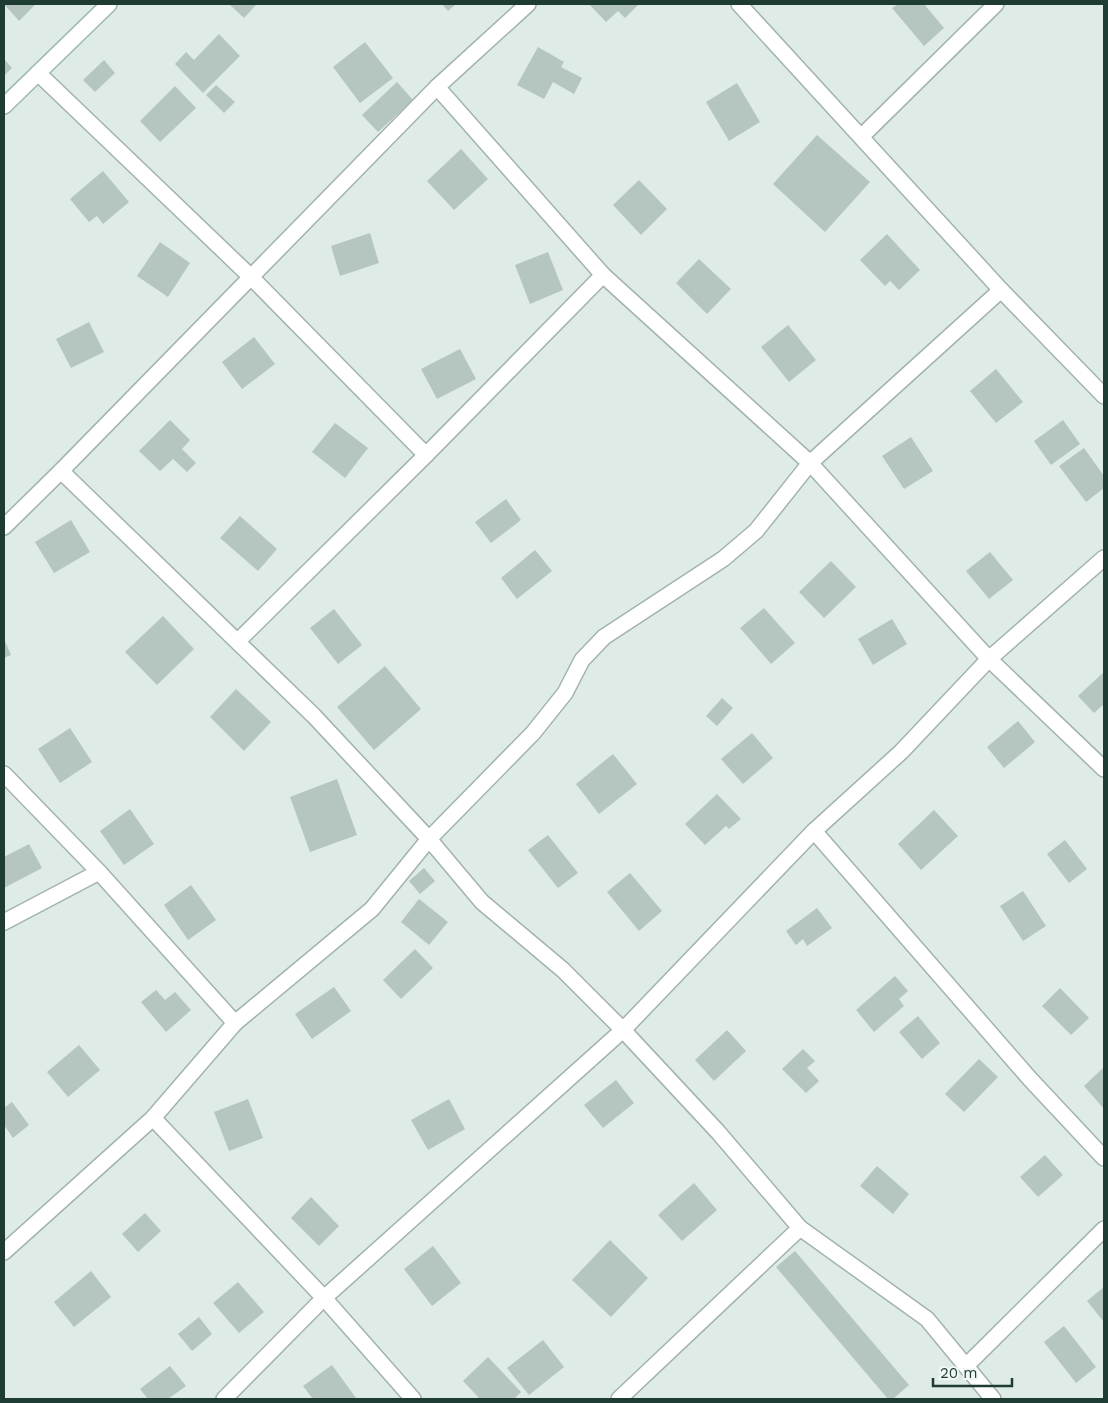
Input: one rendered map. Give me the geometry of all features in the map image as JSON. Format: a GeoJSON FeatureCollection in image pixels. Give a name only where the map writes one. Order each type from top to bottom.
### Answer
{"type":"FeatureCollection","features":[{"type":"Feature","properties":{"kind":"street"},"geometry":{"type":"LineString","coordinates":[[4,106],[109,4]]}},
{"type":"Feature","properties":{"kind":"street"},"geometry":{"type":"LineString","coordinates":[[4,527],[437,87],[528,4]]}},
{"type":"Feature","properties":{"kind":"street"},"geometry":{"type":"LineString","coordinates":[[739,4],[862,136],[1001,290],[1104,396]]}},
{"type":"Feature","properties":{"kind":"street"},"geometry":{"type":"LineString","coordinates":[[862,136],[996,4]]}},
{"type":"Feature","properties":{"kind":"street"},"geometry":{"type":"LineString","coordinates":[[38,73],[251,277],[426,455]]}},
{"type":"Feature","properties":{"kind":"street"},"geometry":{"type":"LineString","coordinates":[[437,87],[603,275],[810,463],[989,659],[1104,769]]}},
{"type":"Feature","properties":{"kind":"street"},"geometry":{"type":"LineString","coordinates":[[238,641],[426,455],[603,275]]}},
{"type":"Feature","properties":{"kind":"street"},"geometry":{"type":"LineString","coordinates":[[4,1252],[153,1118],[235,1023],[372,909],[429,839],[533,732],[565,693],[582,660],[604,637],[723,559],[756,531],[810,463],[1001,290]]}},
{"type":"Feature","properties":{"kind":"street"},"geometry":{"type":"LineString","coordinates":[[61,471],[314,716],[429,839],[482,902],[563,970],[623,1030],[718,1132],[800,1228],[927,1320],[993,1399]]}},
{"type":"Feature","properties":{"kind":"street"},"geometry":{"type":"LineString","coordinates":[[224,1399],[324,1298],[623,1030],[814,831],[901,752],[989,659],[1104,558]]}},
{"type":"Feature","properties":{"kind":"street"},"geometry":{"type":"LineString","coordinates":[[4,774],[100,872],[235,1023]]}},
{"type":"Feature","properties":{"kind":"street"},"geometry":{"type":"LineString","coordinates":[[814,831],[1030,1079],[1104,1158]]}},
{"type":"Feature","properties":{"kind":"street"},"geometry":{"type":"LineString","coordinates":[[4,922],[100,872]]}},
{"type":"Feature","properties":{"kind":"street"},"geometry":{"type":"LineString","coordinates":[[153,1118],[324,1298],[413,1399]]}},
{"type":"Feature","properties":{"kind":"street"},"geometry":{"type":"LineString","coordinates":[[619,1399],[800,1228]]}},
{"type":"Feature","properties":{"kind":"street"},"geometry":{"type":"LineString","coordinates":[[966,1366],[1104,1229]]}},
{"type":"Feature","properties":{"kind":"building"},"geometry":{"type":"Polygon","coordinates":[[[4,4],[36,4],[19,21],[4,4]]]}},
{"type":"Feature","properties":{"kind":"building"},"geometry":{"type":"Polygon","coordinates":[[[229,4],[257,4],[244,18],[229,4]]]}},
{"type":"Feature","properties":{"kind":"building"},"geometry":{"type":"Polygon","coordinates":[[[442,4],[456,4],[448,11],[442,4]]]}},
{"type":"Feature","properties":{"kind":"building"},"geometry":{"type":"Polygon","coordinates":[[[589,4],[639,4],[625,18],[618,11],[606,22],[589,4]]]}},
{"type":"Feature","properties":{"kind":"building"},"geometry":{"type":"Polygon","coordinates":[[[898,4],[924,4],[944,28],[924,46],[892,8],[898,4]]]}},
{"type":"Feature","properties":{"kind":"building"},"geometry":{"type":"Polygon","coordinates":[[[219,34],[240,56],[203,93],[175,64],[186,52],[194,60],[219,34]]]}},
{"type":"Feature","properties":{"kind":"building"},"geometry":{"type":"Polygon","coordinates":[[[365,42],[393,78],[360,103],[333,67],[365,42]]]}},
{"type":"Feature","properties":{"kind":"building"},"geometry":{"type":"Polygon","coordinates":[[[538,47],[564,62],[561,67],[582,78],[574,94],[553,82],[544,99],[517,85],[538,47]]]}},
{"type":"Feature","properties":{"kind":"building"},"geometry":{"type":"Polygon","coordinates":[[[4,59],[12,68],[4,76],[4,59]]]}},
{"type":"Feature","properties":{"kind":"building"},"geometry":{"type":"Polygon","coordinates":[[[104,60],[115,73],[95,92],[83,80],[104,60]]]}},
{"type":"Feature","properties":{"kind":"building"},"geometry":{"type":"Polygon","coordinates":[[[397,82],[413,100],[378,132],[362,115],[397,82]]]}},
{"type":"Feature","properties":{"kind":"building"},"geometry":{"type":"Polygon","coordinates":[[[737,83],[760,122],[729,141],[706,102],[737,83]]]}},
{"type":"Feature","properties":{"kind":"building"},"geometry":{"type":"Polygon","coordinates":[[[216,85],[235,102],[224,113],[206,95],[216,85]]]}},
{"type":"Feature","properties":{"kind":"building"},"geometry":{"type":"Polygon","coordinates":[[[175,86],[196,108],[160,142],[140,121],[175,86]]]}},
{"type":"Feature","properties":{"kind":"building"},"geometry":{"type":"Polygon","coordinates":[[[817,135],[870,182],[825,232],[773,184],[817,135]]]}},
{"type":"Feature","properties":{"kind":"building"},"geometry":{"type":"Polygon","coordinates":[[[461,149],[488,179],[454,210],[427,181],[461,149]]]}},
{"type":"Feature","properties":{"kind":"building"},"geometry":{"type":"Polygon","coordinates":[[[103,171],[129,202],[103,224],[97,216],[89,222],[70,199],[103,171]]]}},
{"type":"Feature","properties":{"kind":"building"},"geometry":{"type":"Polygon","coordinates":[[[639,180],[667,209],[641,235],[613,205],[639,180]]]}},
{"type":"Feature","properties":{"kind":"building"},"geometry":{"type":"Polygon","coordinates":[[[370,233],[379,263],[340,276],[331,246],[370,233]]]}},
{"type":"Feature","properties":{"kind":"building"},"geometry":{"type":"Polygon","coordinates":[[[887,234],[920,270],[899,290],[890,281],[885,286],[860,260],[887,234]]]}},
{"type":"Feature","properties":{"kind":"building"},"geometry":{"type":"Polygon","coordinates":[[[160,242],[190,263],[168,297],[137,276],[160,242]]]}},
{"type":"Feature","properties":{"kind":"building"},"geometry":{"type":"Polygon","coordinates":[[[548,252],[563,290],[530,304],[515,265],[548,252]]]}},
{"type":"Feature","properties":{"kind":"building"},"geometry":{"type":"Polygon","coordinates":[[[699,259],[731,289],[707,314],[676,283],[699,259]]]}},
{"type":"Feature","properties":{"kind":"building"},"geometry":{"type":"Polygon","coordinates":[[[89,322],[104,352],[71,368],[56,339],[89,322]]]}},
{"type":"Feature","properties":{"kind":"building"},"geometry":{"type":"Polygon","coordinates":[[[788,325],[816,360],[789,382],[761,347],[788,325]]]}},
{"type":"Feature","properties":{"kind":"building"},"geometry":{"type":"Polygon","coordinates":[[[254,337],[275,364],[242,389],[222,362],[254,337]]]}},
{"type":"Feature","properties":{"kind":"building"},"geometry":{"type":"Polygon","coordinates":[[[460,349],[476,379],[437,399],[421,369],[460,349]]]}},
{"type":"Feature","properties":{"kind":"building"},"geometry":{"type":"Polygon","coordinates":[[[996,369],[1023,402],[996,423],[970,391],[996,369]]]}},
{"type":"Feature","properties":{"kind":"building"},"geometry":{"type":"Polygon","coordinates":[[[170,420],[190,440],[182,449],[196,463],[187,472],[173,459],[160,471],[139,451],[170,420]]]}},
{"type":"Feature","properties":{"kind":"building"},"geometry":{"type":"Polygon","coordinates":[[[1063,420],[1080,444],[1051,465],[1034,441],[1063,420]]]}},
{"type":"Feature","properties":{"kind":"building"},"geometry":{"type":"Polygon","coordinates":[[[335,423],[368,448],[345,478],[312,452],[335,423]]]}},
{"type":"Feature","properties":{"kind":"building"},"geometry":{"type":"Polygon","coordinates":[[[911,437],[933,471],[904,489],[882,456],[911,437]]]}},
{"type":"Feature","properties":{"kind":"building"},"geometry":{"type":"Polygon","coordinates":[[[1084,448],[1104,476],[1104,488],[1086,502],[1059,466],[1084,448]]]}},
{"type":"Feature","properties":{"kind":"building"},"geometry":{"type":"Polygon","coordinates":[[[506,499],[521,520],[491,543],[475,522],[506,499]]]}},
{"type":"Feature","properties":{"kind":"building"},"geometry":{"type":"Polygon","coordinates":[[[240,516],[277,549],[258,571],[220,538],[240,516]]]}},
{"type":"Feature","properties":{"kind":"building"},"geometry":{"type":"Polygon","coordinates":[[[71,520],[90,552],[54,573],[35,542],[71,520]]]}},
{"type":"Feature","properties":{"kind":"building"},"geometry":{"type":"Polygon","coordinates":[[[535,550],[552,571],[517,599],[501,578],[535,550]]]}},
{"type":"Feature","properties":{"kind":"building"},"geometry":{"type":"Polygon","coordinates":[[[990,552],[1013,580],[989,599],[966,571],[990,552]]]}},
{"type":"Feature","properties":{"kind":"building"},"geometry":{"type":"Polygon","coordinates":[[[831,561],[856,587],[824,618],[799,592],[831,561]]]}},
{"type":"Feature","properties":{"kind":"building"},"geometry":{"type":"Polygon","coordinates":[[[764,608],[795,643],[771,664],[740,628],[764,608]]]}},
{"type":"Feature","properties":{"kind":"building"},"geometry":{"type":"Polygon","coordinates":[[[334,609],[362,645],[338,664],[310,628],[334,609]]]}},
{"type":"Feature","properties":{"kind":"building"},"geometry":{"type":"Polygon","coordinates":[[[163,616],[194,649],[157,685],[125,652],[163,616]]]}},
{"type":"Feature","properties":{"kind":"building"},"geometry":{"type":"Polygon","coordinates":[[[892,619],[907,644],[873,665],[858,639],[892,619]]]}},
{"type":"Feature","properties":{"kind":"building"},"geometry":{"type":"Polygon","coordinates":[[[4,639],[11,655],[4,658],[4,639]]]}},
{"type":"Feature","properties":{"kind":"building"},"geometry":{"type":"Polygon","coordinates":[[[385,666],[421,709],[374,750],[337,707],[385,666]]]}},
{"type":"Feature","properties":{"kind":"building"},"geometry":{"type":"Polygon","coordinates":[[[1104,672],[1104,704],[1094,713],[1078,696],[1104,672]]]}},
{"type":"Feature","properties":{"kind":"building"},"geometry":{"type":"Polygon","coordinates":[[[236,689],[271,722],[244,751],[210,717],[236,689]]]}},
{"type":"Feature","properties":{"kind":"building"},"geometry":{"type":"Polygon","coordinates":[[[722,698],[733,708],[717,726],[706,716],[722,698]]]}},
{"type":"Feature","properties":{"kind":"building"},"geometry":{"type":"Polygon","coordinates":[[[1018,721],[1035,742],[1004,768],[987,747],[1018,721]]]}},
{"type":"Feature","properties":{"kind":"building"},"geometry":{"type":"Polygon","coordinates":[[[70,728],[92,762],[60,783],[38,749],[70,728]]]}},
{"type":"Feature","properties":{"kind":"building"},"geometry":{"type":"Polygon","coordinates":[[[752,733],[773,758],[743,784],[721,759],[752,733]]]}},
{"type":"Feature","properties":{"kind":"building"},"geometry":{"type":"Polygon","coordinates":[[[613,754],[637,784],[599,814],[576,784],[613,754]]]}},
{"type":"Feature","properties":{"kind":"building"},"geometry":{"type":"Polygon","coordinates":[[[337,779],[357,835],[310,852],[290,797],[337,779]]]}},
{"type":"Feature","properties":{"kind":"building"},"geometry":{"type":"Polygon","coordinates":[[[717,794],[741,819],[729,829],[726,826],[705,845],[685,824],[717,794]]]}},
{"type":"Feature","properties":{"kind":"building"},"geometry":{"type":"Polygon","coordinates":[[[130,809],[154,844],[124,865],[100,831],[130,809]]]}},
{"type":"Feature","properties":{"kind":"building"},"geometry":{"type":"Polygon","coordinates":[[[934,810],[958,836],[921,870],[898,844],[934,810]]]}},
{"type":"Feature","properties":{"kind":"building"},"geometry":{"type":"Polygon","coordinates":[[[548,835],[578,873],[558,888],[528,850],[548,835]]]}},
{"type":"Feature","properties":{"kind":"building"},"geometry":{"type":"Polygon","coordinates":[[[1065,840],[1087,869],[1069,883],[1047,854],[1065,840]]]}},
{"type":"Feature","properties":{"kind":"building"},"geometry":{"type":"Polygon","coordinates":[[[29,844],[42,868],[4,888],[4,857],[29,844]]]}},
{"type":"Feature","properties":{"kind":"building"},"geometry":{"type":"Polygon","coordinates":[[[424,868],[435,881],[420,894],[409,881],[424,868]]]}},
{"type":"Feature","properties":{"kind":"building"},"geometry":{"type":"Polygon","coordinates":[[[630,873],[662,911],[639,931],[607,892],[630,873]]]}},
{"type":"Feature","properties":{"kind":"building"},"geometry":{"type":"Polygon","coordinates":[[[191,885],[216,920],[188,940],[164,905],[191,885]]]}},
{"type":"Feature","properties":{"kind":"building"},"geometry":{"type":"Polygon","coordinates":[[[1023,891],[1046,926],[1023,941],[1000,906],[1023,891]]]}},
{"type":"Feature","properties":{"kind":"building"},"geometry":{"type":"Polygon","coordinates":[[[419,899],[448,922],[429,945],[401,922],[419,899]]]}},
{"type":"Feature","properties":{"kind":"building"},"geometry":{"type":"Polygon","coordinates":[[[817,908],[832,928],[807,946],[803,939],[796,945],[786,931],[817,908]]]}},
{"type":"Feature","properties":{"kind":"building"},"geometry":{"type":"Polygon","coordinates":[[[415,949],[433,968],[401,999],[383,980],[415,949]]]}},
{"type":"Feature","properties":{"kind":"building"},"geometry":{"type":"Polygon","coordinates":[[[895,976],[908,991],[899,999],[904,1006],[874,1032],[856,1010],[895,976]]]}},
{"type":"Feature","properties":{"kind":"building"},"geometry":{"type":"Polygon","coordinates":[[[334,987],[351,1011],[312,1039],[295,1014],[334,987]]]}},
{"type":"Feature","properties":{"kind":"building"},"geometry":{"type":"Polygon","coordinates":[[[1060,988],[1089,1018],[1071,1035],[1042,1006],[1060,988]]]}},
{"type":"Feature","properties":{"kind":"building"},"geometry":{"type":"Polygon","coordinates":[[[156,990],[165,1000],[175,992],[191,1010],[166,1032],[141,1002],[156,990]]]}},
{"type":"Feature","properties":{"kind":"building"},"geometry":{"type":"Polygon","coordinates":[[[918,1016],[940,1043],[922,1059],[899,1032],[918,1016]]]}},
{"type":"Feature","properties":{"kind":"building"},"geometry":{"type":"Polygon","coordinates":[[[727,1030],[746,1051],[714,1081],[695,1060],[727,1030]]]}},
{"type":"Feature","properties":{"kind":"building"},"geometry":{"type":"Polygon","coordinates":[[[79,1045],[100,1070],[68,1097],[47,1072],[79,1045]]]}},
{"type":"Feature","properties":{"kind":"building"},"geometry":{"type":"Polygon","coordinates":[[[803,1049],[815,1061],[807,1068],[819,1081],[806,1093],[782,1069],[803,1049]]]}},
{"type":"Feature","properties":{"kind":"building"},"geometry":{"type":"Polygon","coordinates":[[[979,1059],[998,1077],[964,1112],[945,1094],[979,1059]]]}},
{"type":"Feature","properties":{"kind":"building"},"geometry":{"type":"Polygon","coordinates":[[[1104,1067],[1104,1109],[1084,1086],[1104,1067]]]}},
{"type":"Feature","properties":{"kind":"building"},"geometry":{"type":"Polygon","coordinates":[[[616,1080],[634,1103],[603,1128],[584,1105],[616,1080]]]}},
{"type":"Feature","properties":{"kind":"building"},"geometry":{"type":"Polygon","coordinates":[[[248,1099],[263,1138],[229,1151],[214,1112],[248,1099]]]}},
{"type":"Feature","properties":{"kind":"building"},"geometry":{"type":"Polygon","coordinates":[[[449,1099],[465,1129],[428,1150],[411,1120],[449,1099]]]}},
{"type":"Feature","properties":{"kind":"building"},"geometry":{"type":"Polygon","coordinates":[[[12,1102],[29,1125],[13,1138],[4,1125],[4,1108],[12,1102]]]}},
{"type":"Feature","properties":{"kind":"building"},"geometry":{"type":"Polygon","coordinates":[[[1045,1155],[1063,1175],[1038,1197],[1020,1177],[1045,1155]]]}},
{"type":"Feature","properties":{"kind":"building"},"geometry":{"type":"Polygon","coordinates":[[[877,1166],[909,1194],[893,1214],[860,1186],[877,1166]]]}},
{"type":"Feature","properties":{"kind":"building"},"geometry":{"type":"Polygon","coordinates":[[[694,1183],[717,1210],[682,1241],[658,1215],[694,1183]]]}},
{"type":"Feature","properties":{"kind":"building"},"geometry":{"type":"Polygon","coordinates":[[[311,1197],[339,1226],[319,1246],[291,1218],[311,1197]]]}},
{"type":"Feature","properties":{"kind":"building"},"geometry":{"type":"Polygon","coordinates":[[[145,1213],[161,1231],[138,1252],[122,1234],[145,1213]]]}},
{"type":"Feature","properties":{"kind":"building"},"geometry":{"type":"Polygon","coordinates":[[[610,1240],[648,1278],[611,1317],[572,1280],[610,1240]]]}},
{"type":"Feature","properties":{"kind":"building"},"geometry":{"type":"Polygon","coordinates":[[[433,1246],[461,1283],[432,1306],[404,1269],[433,1246]]]}},
{"type":"Feature","properties":{"kind":"building"},"geometry":{"type":"Polygon","coordinates":[[[795,1251],[909,1385],[893,1399],[888,1399],[776,1267],[795,1251]]]}},
{"type":"Feature","properties":{"kind":"building"},"geometry":{"type":"Polygon","coordinates":[[[91,1271],[111,1297],[74,1327],[54,1302],[91,1271]]]}},
{"type":"Feature","properties":{"kind":"building"},"geometry":{"type":"Polygon","coordinates":[[[238,1282],[264,1312],[239,1333],[213,1303],[238,1282]]]}},
{"type":"Feature","properties":{"kind":"building"},"geometry":{"type":"Polygon","coordinates":[[[1104,1287],[1104,1322],[1087,1301],[1104,1287]]]}},
{"type":"Feature","properties":{"kind":"building"},"geometry":{"type":"Polygon","coordinates":[[[199,1317],[212,1334],[192,1351],[178,1334],[199,1317]]]}},
{"type":"Feature","properties":{"kind":"building"},"geometry":{"type":"Polygon","coordinates":[[[1064,1326],[1096,1367],[1076,1383],[1044,1342],[1064,1326]]]}},
{"type":"Feature","properties":{"kind":"building"},"geometry":{"type":"Polygon","coordinates":[[[543,1340],[564,1367],[529,1395],[507,1368],[543,1340]]]}},
{"type":"Feature","properties":{"kind":"building"},"geometry":{"type":"Polygon","coordinates":[[[488,1357],[521,1392],[514,1399],[480,1399],[463,1381],[488,1357]]]}},
{"type":"Feature","properties":{"kind":"building"},"geometry":{"type":"Polygon","coordinates":[[[332,1365],[355,1399],[313,1399],[303,1386],[332,1365]]]}},
{"type":"Feature","properties":{"kind":"building"},"geometry":{"type":"Polygon","coordinates":[[[170,1366],[186,1386],[168,1399],[148,1399],[140,1389],[170,1366]]]}}]}
